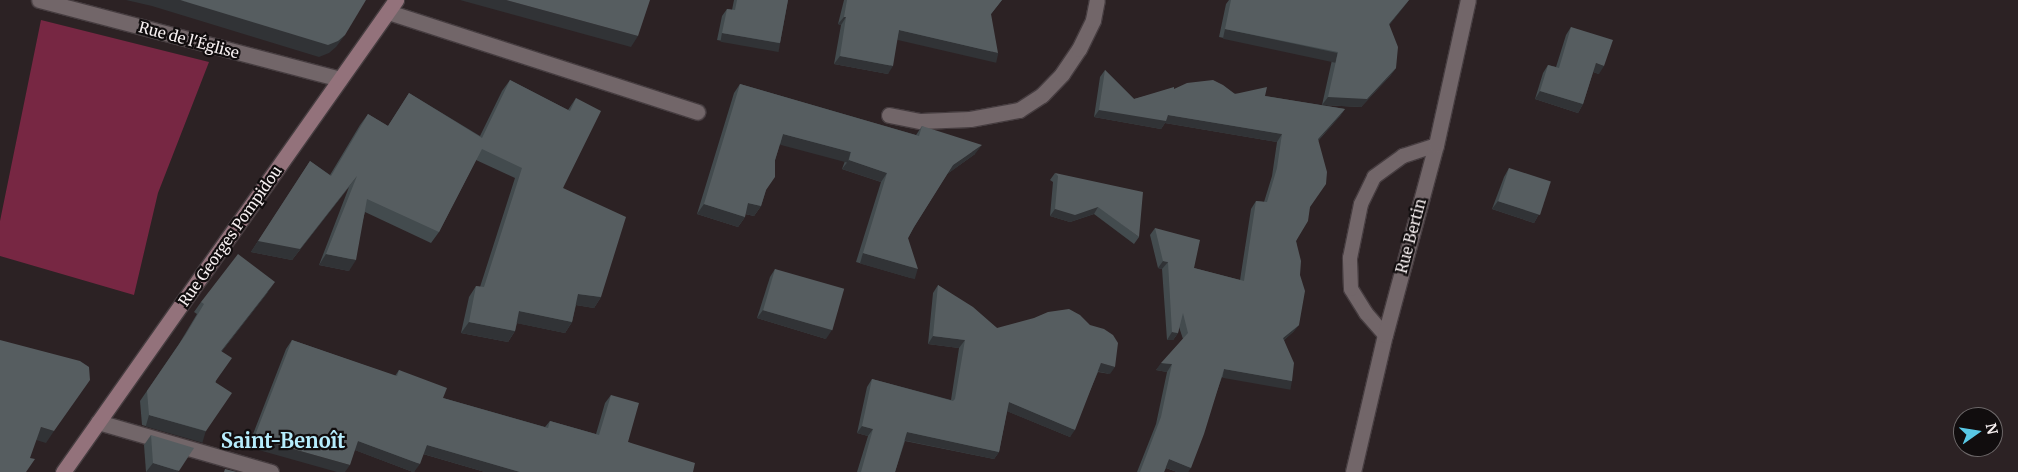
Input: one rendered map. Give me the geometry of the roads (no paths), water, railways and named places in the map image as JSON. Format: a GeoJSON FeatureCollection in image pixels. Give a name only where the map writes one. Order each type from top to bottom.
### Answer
{"type":"FeatureCollection","features":[{"type":"Feature","properties":{"kind":"main road","name":"Rue Georges Pompidou"},"geometry":{"type":"LineString","coordinates":[[63,472],[392,6]]}},
{"type":"Feature","properties":{"kind":"street","name":"Rue de l'Église"},"geometry":{"type":"LineString","coordinates":[[39,0],[340,80]]}},
{"type":"Feature","properties":{"kind":"street"},"geometry":{"type":"LineString","coordinates":[[889,115],[921,121],[970,119],[1019,110],[1042,95],[1062,74],[1079,49],[1093,20],[1097,0]]}},
{"type":"Feature","properties":{"kind":"street","name":"Rue Bertin"},"geometry":{"type":"LineString","coordinates":[[1353,472],[1385,335],[1436,145],[1468,0]]}},
{"type":"Feature","properties":{"kind":"street"},"geometry":{"type":"LineString","coordinates":[[392,6],[697,112]]}},
{"type":"Feature","properties":{"kind":"street"},"geometry":{"type":"LineString","coordinates":[[98,422],[271,472]]}},
{"type":"Feature","properties":{"kind":"lane"},"geometry":{"type":"LineString","coordinates":[[1385,335],[1366,313],[1351,289],[1350,258],[1361,204],[1374,177],[1403,156],[1436,145]]}},
{"type":"Feature","properties":{"kind":"district","name":"Saint-Benoît"},"geometry":{"type":"Point","coordinates":[283,440]}}]}
